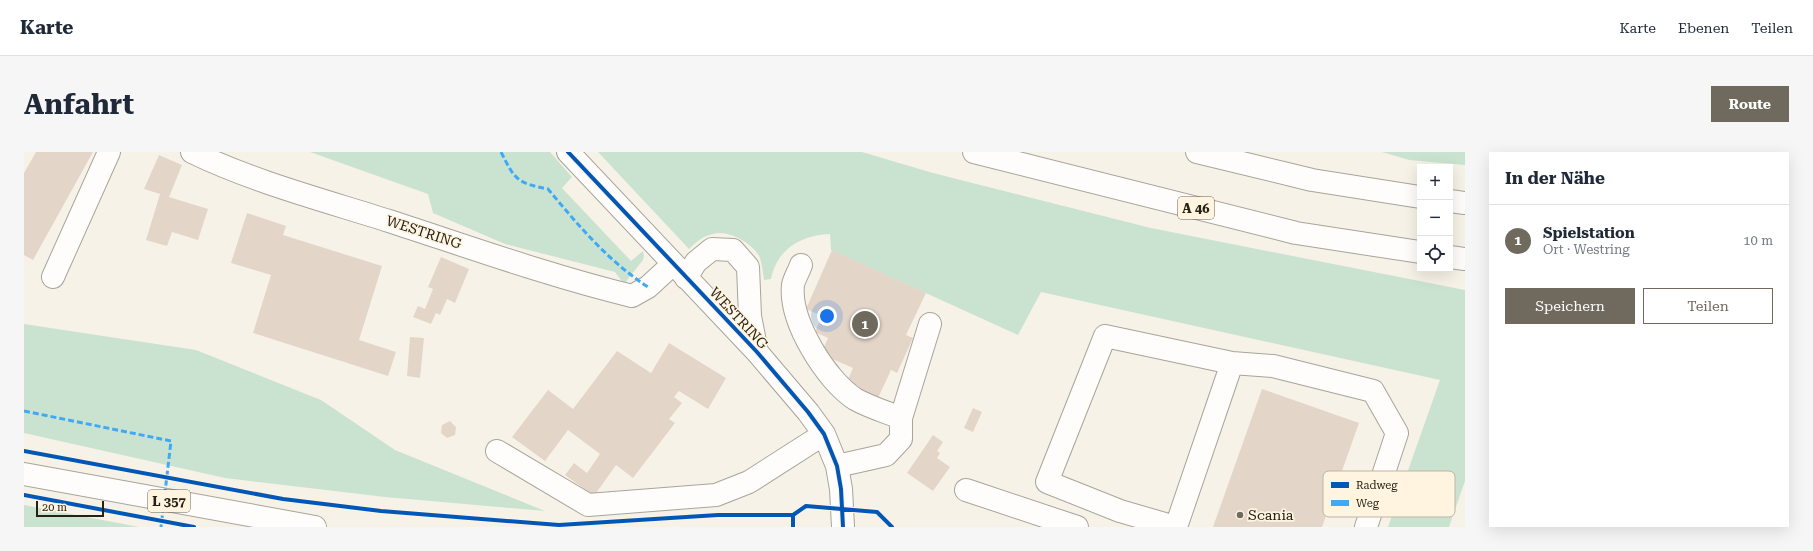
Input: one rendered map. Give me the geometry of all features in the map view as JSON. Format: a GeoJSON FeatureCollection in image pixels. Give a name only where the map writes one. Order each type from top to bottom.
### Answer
{"type":"FeatureCollection","features":[{"type":"Feature","properties":{"kind":"main road"},"geometry":{"type":"LineString","coordinates":[[53,277],[109,152]]}},
{"type":"Feature","properties":{"kind":"main road","name":"WESTRING"},"geometry":{"type":"LineString","coordinates":[[192,152],[221,166],[283,187],[546,272],[632,296],[680,271]]}},
{"type":"Feature","properties":{"kind":"main road","name":"WESTRING"},"geometry":{"type":"LineString","coordinates":[[568,152],[757,352],[808,412],[824,434],[837,466],[841,490],[843,527]]}},
{"type":"Feature","properties":{"kind":"main road","name":"A 46"},"geometry":{"type":"LineString","coordinates":[[974,152],[1296,233],[1417,252]]}},
{"type":"Feature","properties":{"kind":"main road"},"geometry":{"type":"LineString","coordinates":[[1196,152],[1312,180],[1417,197]]}},
{"type":"Feature","properties":{"kind":"main road"},"geometry":{"type":"LineString","coordinates":[[1453,201],[1465,203]]}},
{"type":"Feature","properties":{"kind":"main road"},"geometry":{"type":"LineString","coordinates":[[680,271],[696,262],[712,249],[733,250],[748,267],[750,316],[757,352]]}},
{"type":"Feature","properties":{"kind":"main road"},"geometry":{"type":"LineString","coordinates":[[1453,257],[1465,259]]}},
{"type":"Feature","properties":{"kind":"main road"},"geometry":{"type":"LineString","coordinates":[[802,265],[794,284],[794,301],[800,322],[811,350],[835,382],[856,399],[901,418]]}},
{"type":"Feature","properties":{"kind":"main road"},"geometry":{"type":"LineString","coordinates":[[837,466],[886,455],[901,439],[901,418],[930,324]]}},
{"type":"Feature","properties":{"kind":"main road"},"geometry":{"type":"LineString","coordinates":[[1232,363],[1175,527],[1117,519],[1047,482],[1105,336],[1232,363],[1273,366],[1373,391],[1397,433],[1384,471]]}},
{"type":"Feature","properties":{"kind":"main road"},"geometry":{"type":"LineString","coordinates":[[497,451],[588,505],[716,495],[749,482],[824,434]]}},
{"type":"Feature","properties":{"kind":"main road","name":"L 357"},"geometry":{"type":"LineString","coordinates":[[24,474],[315,527]]}},
{"type":"Feature","properties":{"kind":"main road"},"geometry":{"type":"LineString","coordinates":[[966,490],[1077,527]]}},
{"type":"Feature","properties":{"kind":"main road"},"geometry":{"type":"LineString","coordinates":[[1366,527],[1369,517]]}},
{"type":"Feature","properties":{"kind":"green space"},"geometry":{"type":"Polygon","coordinates":[[[310,152],[550,152],[572,177],[562,188],[631,261],[643,251],[643,260],[624,284],[615,272],[505,244],[433,213],[428,194],[310,152]]]}},
{"type":"Feature","properties":{"kind":"green space"},"geometry":{"type":"Polygon","coordinates":[[[598,152],[862,152],[933,173],[1151,228],[1465,290],[1465,481],[1455,510],[1455,471],[1408,471],[1440,380],[1041,292],[1018,335],[831,250],[830,234],[809,237],[792,246],[779,259],[774,268],[771,279],[764,280],[761,261],[757,253],[746,243],[733,236],[719,233],[709,235],[694,244],[689,249],[598,152]]]}},
{"type":"Feature","properties":{"kind":"green space"},"geometry":{"type":"Polygon","coordinates":[[[1382,152],[1465,152],[1465,165],[1409,160],[1382,152]]]}},
{"type":"Feature","properties":{"kind":"green space"},"geometry":{"type":"Polygon","coordinates":[[[24,324],[196,350],[321,400],[395,450],[545,511],[385,497],[225,478],[24,433],[24,324]]]}},
{"type":"Feature","properties":{"kind":"green space"},"geometry":{"type":"Polygon","coordinates":[[[24,505],[139,527],[24,527],[24,505]]]}},
{"type":"Feature","properties":{"kind":"green space"},"geometry":{"type":"Polygon","coordinates":[[[1392,517],[1452,517],[1449,527],[1388,527],[1392,517]]]}},
{"type":"Feature","properties":{"kind":"building"},"geometry":{"type":"Polygon","coordinates":[[[36,152],[93,152],[33,260],[24,255],[24,173],[36,152]]]}},
{"type":"Feature","properties":{"kind":"building"},"geometry":{"type":"Polygon","coordinates":[[[159,155],[182,165],[169,197],[208,209],[198,240],[172,232],[167,246],[146,240],[160,194],[144,189],[159,155]]]}},
{"type":"Feature","properties":{"kind":"building"},"geometry":{"type":"Polygon","coordinates":[[[247,213],[286,226],[283,235],[382,266],[359,340],[396,352],[388,376],[253,333],[271,275],[231,263],[247,213]]]}},
{"type":"Feature","properties":{"kind":"building"},"geometry":{"type":"Polygon","coordinates":[[[832,250],[926,293],[906,335],[913,338],[897,373],[891,370],[878,398],[846,384],[853,368],[821,354],[828,338],[815,332],[822,316],[806,309],[832,250]]]}},
{"type":"Feature","properties":{"kind":"building"},"geometry":{"type":"Polygon","coordinates":[[[441,257],[469,269],[455,303],[447,299],[440,315],[436,313],[431,324],[413,317],[418,306],[425,309],[433,289],[428,287],[441,257]]]}},
{"type":"Feature","properties":{"kind":"building"},"geometry":{"type":"Polygon","coordinates":[[[410,337],[424,338],[420,378],[407,376],[410,337]]]}},
{"type":"Feature","properties":{"kind":"building"},"geometry":{"type":"Polygon","coordinates":[[[669,343],[726,378],[708,409],[679,391],[674,397],[682,403],[669,419],[675,423],[633,478],[616,465],[594,496],[565,475],[574,463],[587,473],[600,454],[568,430],[545,461],[512,437],[548,390],[573,409],[617,351],[651,373],[669,343]]]}},
{"type":"Feature","properties":{"kind":"building"},"geometry":{"type":"Polygon","coordinates":[[[1262,389],[1359,423],[1342,471],[1323,471],[1323,517],[1326,517],[1322,527],[1213,527],[1262,389]]]}},
{"type":"Feature","properties":{"kind":"building"},"geometry":{"type":"Polygon","coordinates":[[[973,408],[982,412],[973,432],[964,428],[973,408]]]}},
{"type":"Feature","properties":{"kind":"building"},"geometry":{"type":"Polygon","coordinates":[[[450,421],[456,427],[455,435],[447,438],[441,433],[442,425],[450,421]]]}},
{"type":"Feature","properties":{"kind":"building"},"geometry":{"type":"Polygon","coordinates":[[[933,435],[943,442],[937,451],[940,453],[937,458],[950,467],[933,491],[907,473],[933,435]]]}},
{"type":"Feature","properties":{"kind":"marked path"},"geometry":{"type":"LineString","coordinates":[[501,152],[510,169],[518,179],[530,185],[548,189],[594,242],[633,277],[648,287]]}},
{"type":"Feature","properties":{"kind":"marked path"},"geometry":{"type":"LineString","coordinates":[[24,411],[171,441],[161,527]]}},
{"type":"Feature","properties":{"kind":"cycle path"},"geometry":{"type":"LineString","coordinates":[[568,152],[757,352],[808,412],[824,434],[837,466],[841,489],[843,527]]}},
{"type":"Feature","properties":{"kind":"cycle path"},"geometry":{"type":"LineString","coordinates":[[24,451],[283,499],[381,511],[559,525],[718,515],[793,515]]}},
{"type":"Feature","properties":{"kind":"cycle path"},"geometry":{"type":"LineString","coordinates":[[24,495],[194,527]]}},
{"type":"Feature","properties":{"kind":"cycle path"},"geometry":{"type":"LineString","coordinates":[[793,527],[793,515],[806,506],[877,512],[892,527]]}},
{"type":"Feature","properties":{"kind":"place","name":"Spielstation"},"geometry":{"type":"Point","coordinates":[865,324]}},
{"type":"Feature","properties":{"kind":"place","name":"Scania"},"geometry":{"type":"Point","coordinates":[1240,515]}}]}
